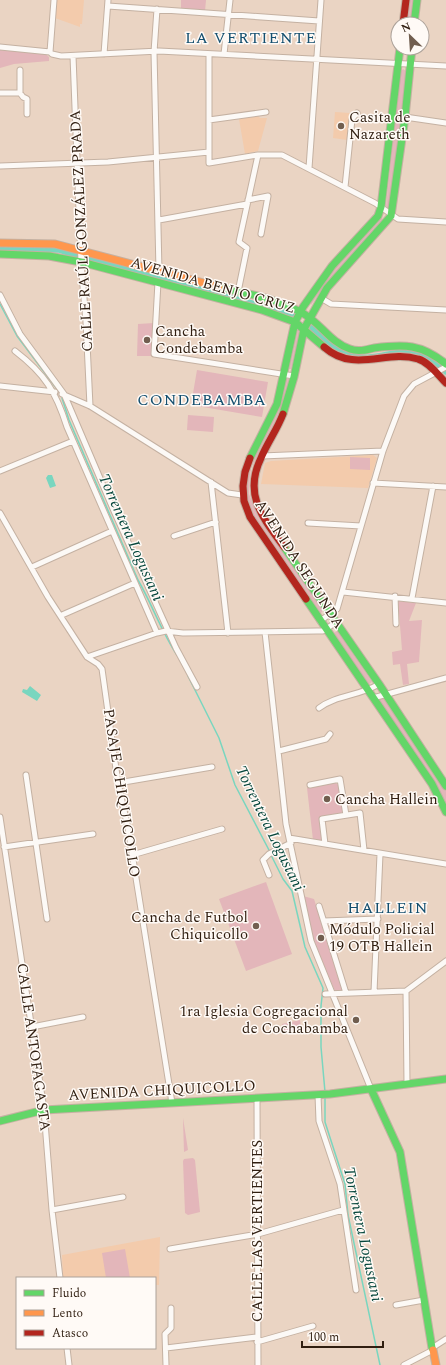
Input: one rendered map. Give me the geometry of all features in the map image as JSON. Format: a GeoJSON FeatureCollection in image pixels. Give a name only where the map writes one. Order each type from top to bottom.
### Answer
{"type":"FeatureCollection","features":[{"type":"Feature","properties":{"kind":"main road"},"geometry":{"type":"LineString","coordinates":[[404,16],[406,0]]}},
{"type":"Feature","properties":{"kind":"main road"},"geometry":{"type":"LineString","coordinates":[[415,16],[417,0]]}},
{"type":"Feature","properties":{"kind":"main road","name":"AVENIDA SEGUNDA"},"geometry":{"type":"LineString","coordinates":[[399,56],[381,207],[378,216],[320,280],[300,312],[296,322],[274,413],[249,458],[243,478],[242,495],[250,517],[432,784],[446,812]]}},
{"type":"Feature","properties":{"kind":"main road"},"geometry":{"type":"LineString","coordinates":[[391,216],[405,117],[411,56]]}},
{"type":"Feature","properties":{"kind":"main road","name":"AVENIDA SEGUNDA"},"geometry":{"type":"LineString","coordinates":[[391,216],[327,288],[309,318],[304,329],[294,376],[283,415],[254,472],[252,484],[256,504],[260,513],[335,623],[379,684],[384,694],[446,786]]}},
{"type":"Feature","properties":{"kind":"main road","name":"AVENIDA BENJO CRUZ"},"geometry":{"type":"LineString","coordinates":[[0,242],[55,244],[273,301],[300,312],[309,318],[334,341],[352,349],[363,350],[396,345],[420,347],[429,351],[442,368],[446,383]]}},
{"type":"Feature","properties":{"kind":"main road","name":"AVENIDA BENJO CRUZ"},"geometry":{"type":"LineString","coordinates":[[0,254],[49,256],[81,262],[262,310],[296,322],[331,353],[340,357],[365,361],[393,357],[412,357],[442,368]]}},
{"type":"Feature","properties":{"kind":"main road","name":"AVENIDA CHIQUICOLLO"},"geometry":{"type":"LineString","coordinates":[[0,1121],[44,1110],[323,1094],[446,1079]]}},
{"type":"Feature","properties":{"kind":"main road"},"geometry":{"type":"LineString","coordinates":[[371,1089],[400,1152],[436,1365]]}},
{"type":"Feature","properties":{"kind":"street"},"geometry":{"type":"LineString","coordinates":[[50,52],[54,0]]}},
{"type":"Feature","properties":{"kind":"street"},"geometry":{"type":"LineString","coordinates":[[224,54],[230,0]]}},
{"type":"Feature","properties":{"kind":"street"},"geometry":{"type":"LineString","coordinates":[[309,168],[321,0]]}},
{"type":"Feature","properties":{"kind":"street"},"geometry":{"type":"LineString","coordinates":[[104,54],[108,3],[157,10],[319,21]]}},
{"type":"Feature","properties":{"kind":"street"},"geometry":{"type":"LineString","coordinates":[[157,10],[154,52],[159,271]]}},
{"type":"Feature","properties":{"kind":"street"},"geometry":{"type":"LineString","coordinates":[[0,48],[50,52],[52,54],[73,56],[154,52],[317,58],[446,66]]}},
{"type":"Feature","properties":{"kind":"street"},"geometry":{"type":"LineString","coordinates":[[209,54],[209,162],[258,155],[282,155],[381,207],[391,216],[398,219],[446,222]]}},
{"type":"Feature","properties":{"kind":"street","name":"CALLE RAÚL GONZÁLEZ PRADA"},"geometry":{"type":"LineString","coordinates":[[73,56],[81,262],[86,322],[90,406]]}},
{"type":"Feature","properties":{"kind":"street"},"geometry":{"type":"LineString","coordinates":[[20,70],[20,93],[27,99],[27,114]]}},
{"type":"Feature","properties":{"kind":"street"},"geometry":{"type":"LineString","coordinates":[[0,93],[20,93]]}},
{"type":"Feature","properties":{"kind":"street"},"geometry":{"type":"LineString","coordinates":[[209,120],[266,112]]}},
{"type":"Feature","properties":{"kind":"street"},"geometry":{"type":"LineString","coordinates":[[344,187],[352,119],[357,113]]}},
{"type":"Feature","properties":{"kind":"street"},"geometry":{"type":"LineString","coordinates":[[405,117],[446,123]]}},
{"type":"Feature","properties":{"kind":"street"},"geometry":{"type":"LineString","coordinates":[[0,166],[77,164],[209,152]]}},
{"type":"Feature","properties":{"kind":"street"},"geometry":{"type":"LineString","coordinates":[[238,292],[247,248],[238,242],[258,155]]}},
{"type":"Feature","properties":{"kind":"street"},"geometry":{"type":"LineString","coordinates":[[159,220],[248,202],[268,196],[261,234]]}},
{"type":"Feature","properties":{"kind":"street"},"geometry":{"type":"LineString","coordinates":[[158,282],[154,354],[294,376]]}},
{"type":"Feature","properties":{"kind":"street"},"geometry":{"type":"LineString","coordinates":[[0,295],[20,334],[64,394],[114,511],[163,632]]}},
{"type":"Feature","properties":{"kind":"street"},"geometry":{"type":"LineString","coordinates":[[321,298],[332,304],[446,310]]}},
{"type":"Feature","properties":{"kind":"street"},"geometry":{"type":"LineString","coordinates":[[15,351],[33,364],[59,401],[73,441],[135,583],[196,687]]}},
{"type":"Feature","properties":{"kind":"street"},"geometry":{"type":"LineString","coordinates":[[320,621],[337,609],[383,451],[407,390],[414,384],[442,368]]}},
{"type":"Feature","properties":{"kind":"street"},"geometry":{"type":"LineString","coordinates":[[0,386],[53,391],[64,394],[90,406],[228,493],[242,495]]}},
{"type":"Feature","properties":{"kind":"street"},"geometry":{"type":"LineString","coordinates":[[0,471],[73,441]]}},
{"type":"Feature","properties":{"kind":"street"},"geometry":{"type":"LineString","coordinates":[[262,456],[383,451]]}},
{"type":"Feature","properties":{"kind":"street"},"geometry":{"type":"LineString","coordinates":[[211,482],[228,633]]}},
{"type":"Feature","properties":{"kind":"street"},"geometry":{"type":"LineString","coordinates":[[373,484],[446,487]]}},
{"type":"Feature","properties":{"kind":"street"},"geometry":{"type":"LineString","coordinates":[[412,598],[433,486]]}},
{"type":"Feature","properties":{"kind":"street","name":"PASAJE CHIQUICOLLO"},"geometry":{"type":"LineString","coordinates":[[0,513],[48,597],[62,616],[87,657],[102,669],[118,783],[132,855],[172,1103]]}},
{"type":"Feature","properties":{"kind":"street"},"geometry":{"type":"LineString","coordinates":[[174,536],[216,522]]}},
{"type":"Feature","properties":{"kind":"street"},"geometry":{"type":"LineString","coordinates":[[308,523],[361,526]]}},
{"type":"Feature","properties":{"kind":"street"},"geometry":{"type":"LineString","coordinates":[[32,567],[112,531]]}},
{"type":"Feature","properties":{"kind":"street"},"geometry":{"type":"LineString","coordinates":[[62,616],[135,583]]}},
{"type":"Feature","properties":{"kind":"street"},"geometry":{"type":"LineString","coordinates":[[342,592],[395,596],[446,603]]}},
{"type":"Feature","properties":{"kind":"street"},"geometry":{"type":"LineString","coordinates":[[395,596],[396,624]]}},
{"type":"Feature","properties":{"kind":"street"},"geometry":{"type":"LineString","coordinates":[[87,657],[163,632],[228,633],[317,631],[326,629],[335,623]]}},
{"type":"Feature","properties":{"kind":"street"},"geometry":{"type":"LineString","coordinates":[[265,632],[290,840],[311,941],[371,1089]]}},
{"type":"Feature","properties":{"kind":"street"},"geometry":{"type":"LineString","coordinates":[[373,698],[446,678]]}},
{"type":"Feature","properties":{"kind":"street"},"geometry":{"type":"LineString","coordinates":[[319,708],[327,702],[369,691],[379,684]]}},
{"type":"Feature","properties":{"kind":"street"},"geometry":{"type":"LineString","coordinates":[[279,751],[326,739],[330,734]]}},
{"type":"Feature","properties":{"kind":"street"},"geometry":{"type":"LineString","coordinates":[[118,783],[212,767]]}},
{"type":"Feature","properties":{"kind":"street"},"geometry":{"type":"LineString","coordinates":[[26,775],[47,919]]}},
{"type":"Feature","properties":{"kind":"street"},"geometry":{"type":"LineString","coordinates":[[310,785],[340,779],[346,815]]}},
{"type":"Feature","properties":{"kind":"street"},"geometry":{"type":"LineString","coordinates":[[325,844],[322,819],[360,813],[364,850]]}},
{"type":"Feature","properties":{"kind":"street","name":"CALLE ANTOFAGASTA"},"geometry":{"type":"LineString","coordinates":[[0,817],[44,1110],[52,1210],[60,1277]]}},
{"type":"Feature","properties":{"kind":"street"},"geometry":{"type":"LineString","coordinates":[[132,855],[222,828]]}},
{"type":"Feature","properties":{"kind":"street"},"geometry":{"type":"LineString","coordinates":[[4,847],[93,834]]}},
{"type":"Feature","properties":{"kind":"street"},"geometry":{"type":"LineString","coordinates":[[269,875],[263,860],[290,840],[325,844],[446,864]]}},
{"type":"Feature","properties":{"kind":"street"},"geometry":{"type":"LineString","coordinates":[[374,992],[380,854]]}},
{"type":"Feature","properties":{"kind":"street"},"geometry":{"type":"LineString","coordinates":[[319,906],[346,993]]}},
{"type":"Feature","properties":{"kind":"street"},"geometry":{"type":"LineString","coordinates":[[324,921],[378,919]]}},
{"type":"Feature","properties":{"kind":"street"},"geometry":{"type":"LineString","coordinates":[[325,994],[406,991],[446,961]]}},
{"type":"Feature","properties":{"kind":"street"},"geometry":{"type":"LineString","coordinates":[[406,991],[407,1084]]}},
{"type":"Feature","properties":{"kind":"street"},"geometry":{"type":"LineString","coordinates":[[32,1027],[83,1017]]}},
{"type":"Feature","properties":{"kind":"street"},"geometry":{"type":"LineString","coordinates":[[323,1094],[319,1121],[340,1184],[356,1290]]}},
{"type":"Feature","properties":{"kind":"street","name":"CALLE LAS VERTIENTES"},"geometry":{"type":"LineString","coordinates":[[257,1098],[258,1365]]}},
{"type":"Feature","properties":{"kind":"street"},"geometry":{"type":"LineString","coordinates":[[52,1210],[123,1197]]}},
{"type":"Feature","properties":{"kind":"street"},"geometry":{"type":"LineString","coordinates":[[170,1248],[258,1234],[343,1210]]}},
{"type":"Feature","properties":{"kind":"street"},"geometry":{"type":"LineString","coordinates":[[396,1305],[424,1300]]}},
{"type":"Feature","properties":{"kind":"street"},"geometry":{"type":"LineString","coordinates":[[166,1365],[165,1334],[171,1328],[171,1308]]}},
{"type":"Feature","properties":{"kind":"street"},"geometry":{"type":"LineString","coordinates":[[166,1348],[258,1339],[313,1326]]}},
{"type":"Feature","properties":{"kind":"street"},"geometry":{"type":"LineString","coordinates":[[404,1365],[433,1349],[446,1338]]}},
{"type":"Feature","properties":{"kind":"street"},"geometry":{"type":"LineString","coordinates":[[67,1349],[69,1365]]}},
{"type":"Feature","properties":{"kind":"shaded area"},"geometry":{"type":"Polygon","coordinates":[[[57,0],[84,0],[82,24],[80,24],[80,27],[55,18],[57,0]]]}},
{"type":"Feature","properties":{"kind":"shaded area"},"geometry":{"type":"Polygon","coordinates":[[[181,0],[206,0],[205,11],[181,9],[181,0]]]}},
{"type":"Feature","properties":{"kind":"shaded area"},"geometry":{"type":"Polygon","coordinates":[[[408,0],[413,0],[412,16],[407,16],[408,0]]]}},
{"type":"Feature","properties":{"kind":"shaded area"},"geometry":{"type":"Polygon","coordinates":[[[0,50],[44,53],[49,57],[49,61],[14,64],[0,68],[0,50]]]}},
{"type":"Feature","properties":{"kind":"shaded area"},"geometry":{"type":"Polygon","coordinates":[[[403,69],[406,71],[390,208],[388,209],[386,206],[401,71],[403,69]]]}},
{"type":"Feature","properties":{"kind":"shaded area","name":"Casita de Nazareth"},"geometry":{"type":"Polygon","coordinates":[[[335,112],[350,113],[347,140],[333,138],[335,112]]]}},
{"type":"Feature","properties":{"kind":"shaded area"},"geometry":{"type":"Polygon","coordinates":[[[258,116],[260,118],[267,118],[258,151],[245,154],[239,119],[258,116]]]}},
{"type":"Feature","properties":{"kind":"shaded area"},"geometry":{"type":"Polygon","coordinates":[[[380,218],[383,219],[311,305],[312,298],[328,275],[380,218]]]}},
{"type":"Feature","properties":{"kind":"shaded area"},"geometry":{"type":"Polygon","coordinates":[[[154,323],[151,356],[137,356],[138,324],[154,323]]]}},
{"type":"Feature","properties":{"kind":"shaded area"},"geometry":{"type":"Polygon","coordinates":[[[298,329],[300,330],[291,369],[289,369],[298,329]]]}},
{"type":"Feature","properties":{"kind":"shaded area"},"geometry":{"type":"Polygon","coordinates":[[[197,370],[268,382],[262,417],[191,405],[197,370]]]}},
{"type":"Feature","properties":{"kind":"shaded area"},"geometry":{"type":"Polygon","coordinates":[[[286,379],[289,379],[282,409],[251,468],[249,494],[259,519],[288,558],[323,610],[321,613],[255,519],[247,499],[246,483],[249,467],[278,411],[286,379]]]}},
{"type":"Feature","properties":{"kind":"shaded area"},"geometry":{"type":"Polygon","coordinates":[[[188,415],[214,417],[213,432],[187,430],[188,415]]]}},
{"type":"Feature","properties":{"kind":"shaded area"},"geometry":{"type":"Polygon","coordinates":[[[373,455],[377,458],[368,488],[261,484],[265,463],[271,461],[373,455]]]}},
{"type":"Feature","properties":{"kind":"shaded area"},"geometry":{"type":"Polygon","coordinates":[[[350,457],[370,458],[370,470],[350,469],[350,457]]]}},
{"type":"Feature","properties":{"kind":"shaded area"},"geometry":{"type":"Polygon","coordinates":[[[398,601],[416,603],[409,621],[422,620],[419,662],[407,664],[409,684],[403,685],[400,664],[393,665],[392,652],[402,650],[398,601]]]}},
{"type":"Feature","properties":{"kind":"shaded area"},"geometry":{"type":"Polygon","coordinates":[[[337,631],[372,682],[369,684],[334,633],[337,631]]]}},
{"type":"Feature","properties":{"kind":"shaded area"},"geometry":{"type":"Polygon","coordinates":[[[383,697],[446,791],[446,805],[437,786],[378,699],[383,697]]]}},
{"type":"Feature","properties":{"kind":"shaded area"},"geometry":{"type":"Polygon","coordinates":[[[336,783],[339,786],[343,811],[341,814],[323,817],[323,839],[322,841],[313,840],[307,788],[336,783]]]}},
{"type":"Feature","properties":{"kind":"shaded area","name":"Cancha de Futbol Chiquicollo"},"geometry":{"type":"Polygon","coordinates":[[[266,882],[292,954],[246,971],[219,899],[266,882]]]}},
{"type":"Feature","properties":{"kind":"shaded area"},"geometry":{"type":"Polygon","coordinates":[[[303,896],[314,899],[343,988],[342,991],[335,991],[314,943],[303,896]]]}},
{"type":"Feature","properties":{"kind":"shaded area"},"geometry":{"type":"Polygon","coordinates":[[[300,1020],[301,1027],[283,1031],[282,1024],[300,1020]]]}},
{"type":"Feature","properties":{"kind":"shaded area"},"geometry":{"type":"Polygon","coordinates":[[[183,1118],[188,1150],[184,1152],[183,1120],[183,1118]]]}},
{"type":"Feature","properties":{"kind":"shaded area"},"geometry":{"type":"Polygon","coordinates":[[[193,1158],[195,1160],[200,1212],[188,1215],[185,1213],[183,1161],[184,1159],[193,1158]]]}},
{"type":"Feature","properties":{"kind":"shaded area"},"geometry":{"type":"Polygon","coordinates":[[[160,1237],[159,1285],[156,1285],[156,1277],[63,1277],[62,1255],[160,1237]]]}},
{"type":"Feature","properties":{"kind":"shaded area"},"geometry":{"type":"Polygon","coordinates":[[[125,1249],[130,1277],[106,1277],[102,1253],[125,1249]]]}},
{"type":"Feature","properties":{"kind":"water"},"geometry":{"type":"Polygon","coordinates":[[[48,475],[52,475],[56,486],[50,488],[46,478],[48,475]]]}},
{"type":"Feature","properties":{"kind":"water"},"geometry":{"type":"Polygon","coordinates":[[[30,686],[41,695],[37,701],[22,692],[23,689],[27,690],[30,686]]]}},
{"type":"Feature","properties":{"kind":"waterway"},"geometry":{"type":"LineString","coordinates":[[0,248],[59,250],[77,256]]}},
{"type":"Feature","properties":{"kind":"waterway"},"geometry":{"type":"LineString","coordinates":[[86,258],[293,314]]}},
{"type":"Feature","properties":{"kind":"waterway","name":"Torrentera Logustani"},"geometry":{"type":"LineString","coordinates":[[0,304],[17,336],[57,389]]}},
{"type":"Feature","properties":{"kind":"waterway"},"geometry":{"type":"LineString","coordinates":[[312,328],[332,346],[346,354],[360,357],[373,357],[396,352],[420,353],[432,360],[446,372]]}},
{"type":"Feature","properties":{"kind":"waterway","name":"Torrentera Logustani"},"geometry":{"type":"LineString","coordinates":[[62,398],[69,420],[138,580],[166,637],[177,655]]}},
{"type":"Feature","properties":{"kind":"waterway","name":"Torrentera Logustani"},"geometry":{"type":"LineString","coordinates":[[188,676],[219,738],[235,785],[270,852]]}},
{"type":"Feature","properties":{"kind":"waterway","name":"Torrentera Logustani"},"geometry":{"type":"LineString","coordinates":[[271,855],[283,879],[292,891],[305,947],[323,988],[321,1006],[321,1047],[325,1092]]}},
{"type":"Feature","properties":{"kind":"waterway","name":"Torrentera Logustani"},"geometry":{"type":"LineString","coordinates":[[325,1096],[325,1122],[345,1184],[348,1215],[380,1365]]}},
{"type":"Feature","properties":{"kind":"traffic: fast"},"geometry":{"type":"LineString","coordinates":[[415,16],[417,0]]}},
{"type":"Feature","properties":{"kind":"traffic: fast"},"geometry":{"type":"LineString","coordinates":[[250,458],[277,404],[295,322],[303,307],[332,266],[378,216],[381,207],[399,56]]}},
{"type":"Feature","properties":{"kind":"traffic: fast"},"geometry":{"type":"LineString","coordinates":[[283,414],[294,377],[304,329],[327,288],[391,216],[405,117],[411,56]]}},
{"type":"Feature","properties":{"kind":"traffic: fast"},"geometry":{"type":"LineString","coordinates":[[0,254],[49,256],[81,262],[262,310],[295,322],[324,347]]}},
{"type":"Feature","properties":{"kind":"traffic: fast"},"geometry":{"type":"LineString","coordinates":[[219,287],[284,304],[310,318],[337,342],[350,349],[359,351],[395,346],[412,347],[429,352],[446,364]]}},
{"type":"Feature","properties":{"kind":"traffic: fast"},"geometry":{"type":"LineString","coordinates":[[284,547],[379,684],[446,786]]}},
{"type":"Feature","properties":{"kind":"traffic: fast"},"geometry":{"type":"LineString","coordinates":[[306,599],[432,784],[446,812]]}},
{"type":"Feature","properties":{"kind":"traffic: fast"},"geometry":{"type":"LineString","coordinates":[[0,1121],[44,1110],[330,1094],[446,1079]]}},
{"type":"Feature","properties":{"kind":"traffic: fast"},"geometry":{"type":"LineString","coordinates":[[371,1089],[400,1152],[432,1348]]}},
{"type":"Feature","properties":{"kind":"traffic: slow"},"geometry":{"type":"LineString","coordinates":[[0,243],[55,244],[219,287]]}},
{"type":"Feature","properties":{"kind":"traffic: slow"},"geometry":{"type":"LineString","coordinates":[[433,1350],[436,1365]]}},
{"type":"Feature","properties":{"kind":"traffic: jam"},"geometry":{"type":"LineString","coordinates":[[404,16],[406,0]]}},
{"type":"Feature","properties":{"kind":"traffic: jam"},"geometry":{"type":"LineString","coordinates":[[324,347],[336,355],[347,359],[359,360],[394,357],[418,359],[430,366],[446,383]]}},
{"type":"Feature","properties":{"kind":"traffic: jam"},"geometry":{"type":"LineString","coordinates":[[283,414],[261,458],[256,471],[254,483],[258,506],[269,526],[284,547]]}},
{"type":"Feature","properties":{"kind":"traffic: jam"},"geometry":{"type":"LineString","coordinates":[[250,458],[245,472],[243,486],[244,501],[250,517],[306,599]]}},
{"type":"Feature","properties":{"kind":"place","name":"Casita de Nazareth"},"geometry":{"type":"Point","coordinates":[341,126]}},
{"type":"Feature","properties":{"kind":"place","name":"Cancha Condebamba"},"geometry":{"type":"Point","coordinates":[147,340]}},
{"type":"Feature","properties":{"kind":"place","name":"Cancha Hallein"},"geometry":{"type":"Point","coordinates":[327,799]}},
{"type":"Feature","properties":{"kind":"place","name":"Cancha de Futbol Chiquicollo"},"geometry":{"type":"Point","coordinates":[256,926]}},
{"type":"Feature","properties":{"kind":"place","name":"Módulo Policial 19 OTB Hallein"},"geometry":{"type":"Point","coordinates":[321,938]}},
{"type":"Feature","properties":{"kind":"place","name":"1ra Iglesia Cogregacional de Cochabamba"},"geometry":{"type":"Point","coordinates":[356,1020]}},
{"type":"Feature","properties":{"kind":"district","name":"LA VERTIENTE"},"geometry":{"type":"Point","coordinates":[251,37]}},
{"type":"Feature","properties":{"kind":"district","name":"CONDEBAMBA"},"geometry":{"type":"Point","coordinates":[202,399]}},
{"type":"Feature","properties":{"kind":"district","name":"HALLEIN"},"geometry":{"type":"Point","coordinates":[388,907]}}]}
